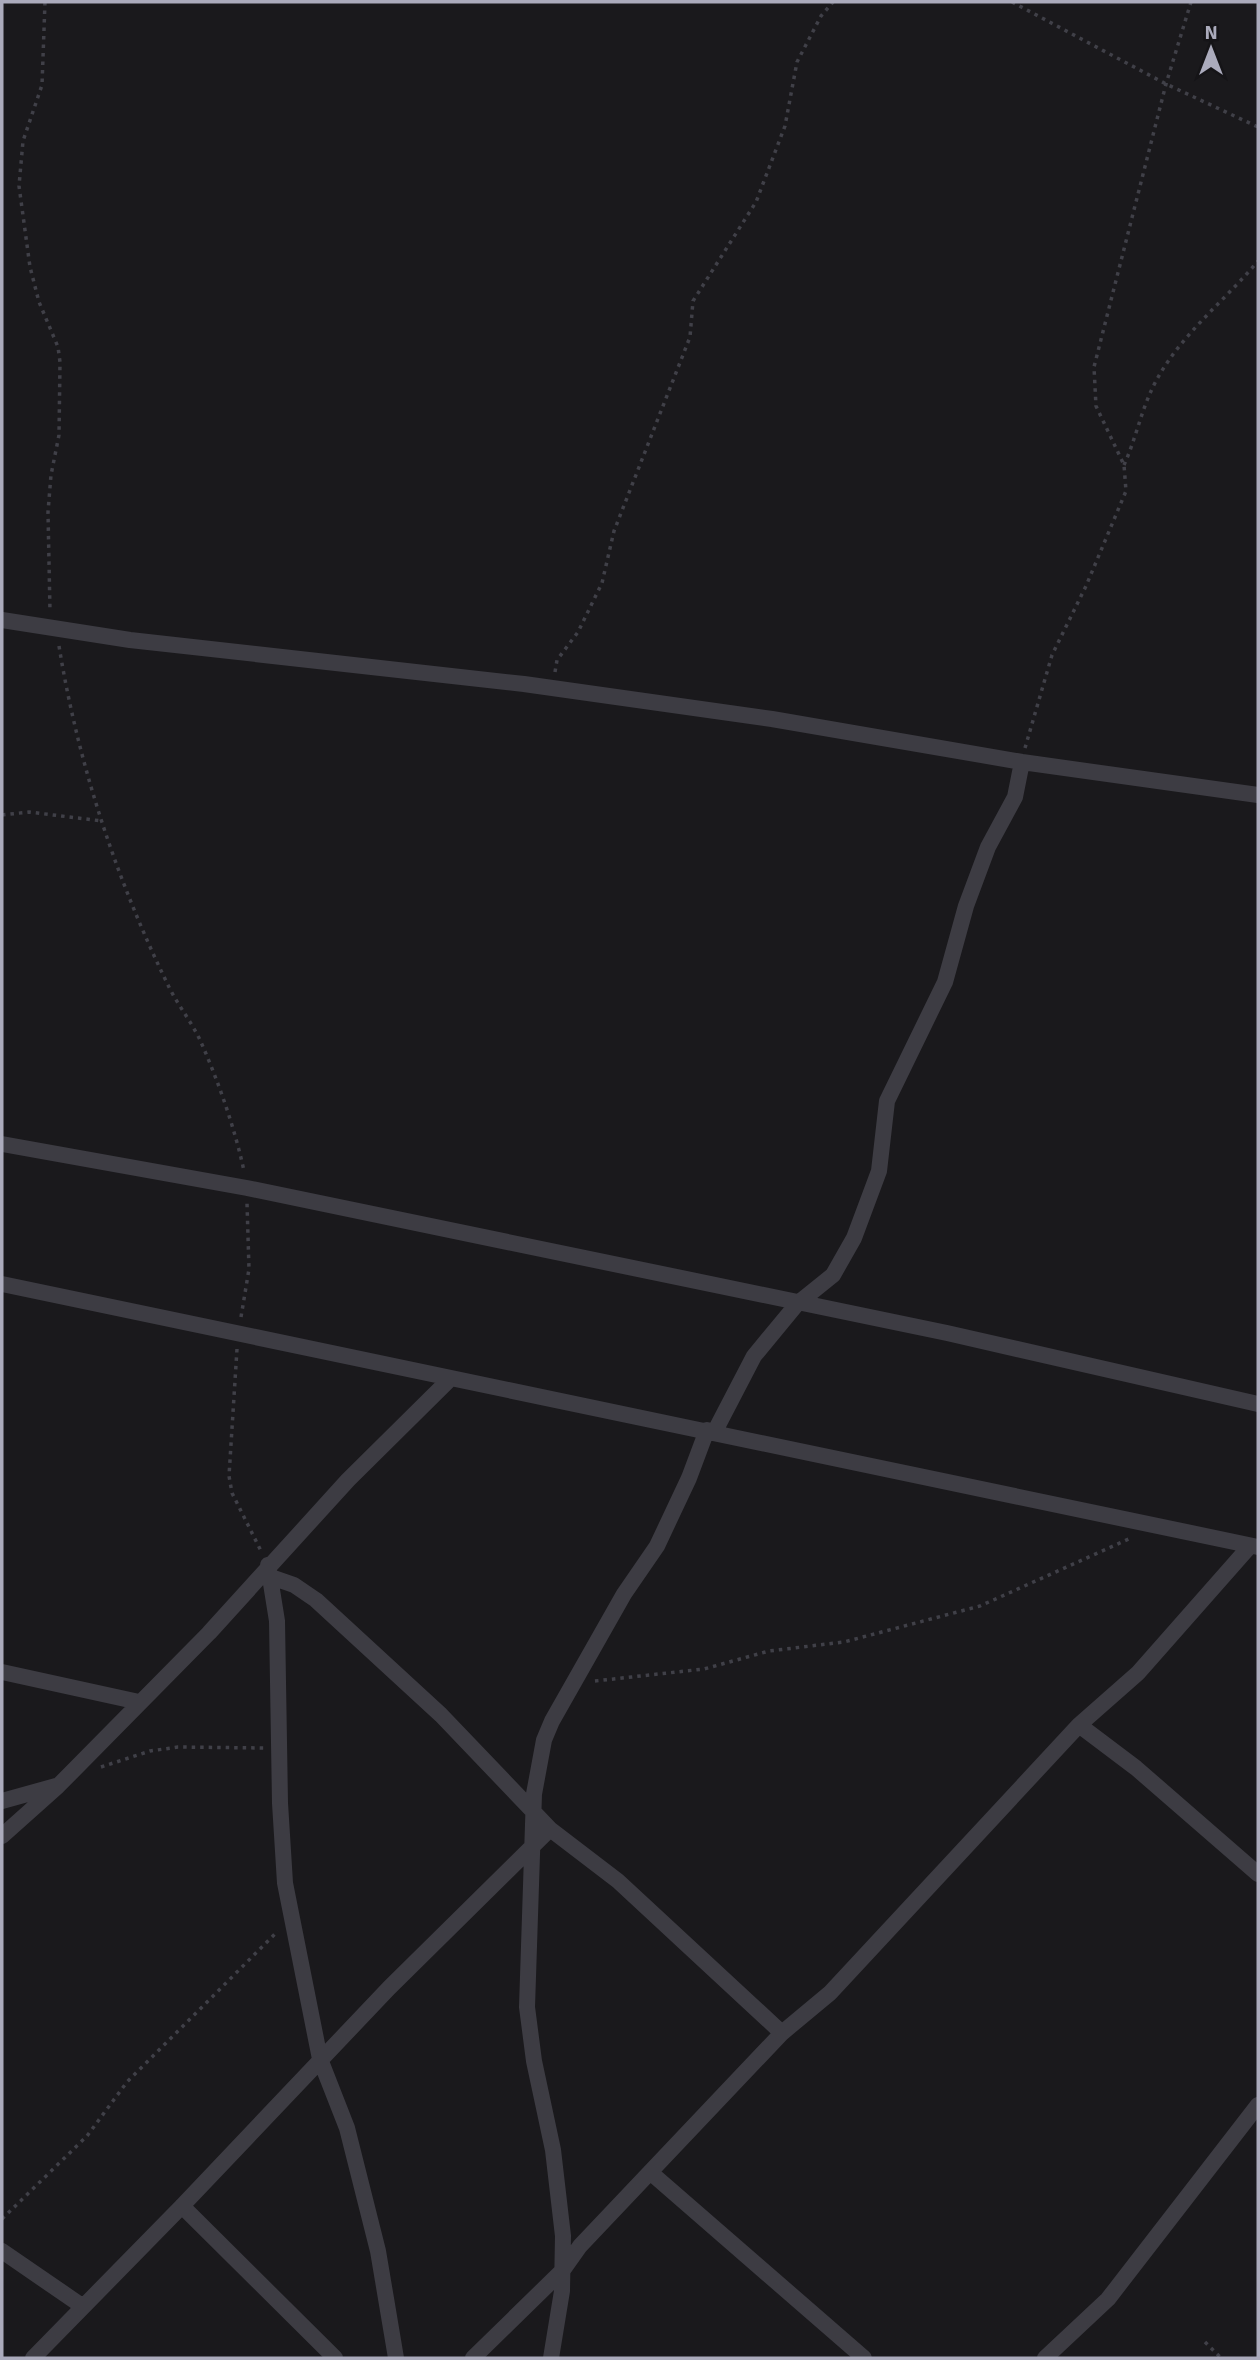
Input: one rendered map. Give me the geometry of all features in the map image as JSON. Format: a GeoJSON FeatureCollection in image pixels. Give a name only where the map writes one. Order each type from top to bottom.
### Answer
{"type":"FeatureCollection","features":[{"type":"Feature","properties":{"kind":"street"},"geometry":{"type":"LineString","coordinates":[[2,620],[130,640],[404,668],[552,688],[772,719],[1022,762],[1258,795]]}},
{"type":"Feature","properties":{"kind":"street"},"geometry":{"type":"LineString","coordinates":[[551,2358],[564,2270],[554,2150],[534,2062],[527,2007],[533,1811],[544,1740],[572,1683],[657,1546],[711,1431],[754,1356],[797,1304],[833,1275],[871,1200],[879,1171],[887,1101],[945,982],[966,906],[988,847],[1014,797],[1022,762]]}},
{"type":"Feature","properties":{"kind":"street"},"geometry":{"type":"LineString","coordinates":[[2,1144],[247,1188],[947,1333],[1258,1404]]}},
{"type":"Feature","properties":{"kind":"street"},"geometry":{"type":"LineString","coordinates":[[2,1284],[1254,1547]]}},
{"type":"Feature","properties":{"kind":"street"},"geometry":{"type":"LineString","coordinates":[[2,1836],[58,1786],[209,1633],[417,1409],[450,1379]]}},
{"type":"Feature","properties":{"kind":"street"},"geometry":{"type":"LineString","coordinates":[[473,2358],[564,2270],[580,2246],[733,2088],[782,2033],[830,1993],[1079,1726],[1138,1673],[1254,1547]]}},
{"type":"Feature","properties":{"kind":"street"},"geometry":{"type":"LineString","coordinates":[[269,1571],[277,1621],[284,1872],[320,2059],[350,2138],[378,2251],[396,2358]]}},
{"type":"Feature","properties":{"kind":"street"},"geometry":{"type":"LineString","coordinates":[[269,1571],[316,1601],[441,1715],[550,1829],[628,1890],[782,2033]]}},
{"type":"Feature","properties":{"kind":"street"},"geometry":{"type":"LineString","coordinates":[[2,1672],[139,1703]]}},
{"type":"Feature","properties":{"kind":"street"},"geometry":{"type":"LineString","coordinates":[[1079,1726],[1136,1768],[1258,1874]]}},
{"type":"Feature","properties":{"kind":"street"},"geometry":{"type":"LineString","coordinates":[[2,1801],[58,1786]]}},
{"type":"Feature","properties":{"kind":"street"},"geometry":{"type":"LineString","coordinates":[[33,2358],[182,2206],[320,2059],[550,1829]]}},
{"type":"Feature","properties":{"kind":"street"},"geometry":{"type":"LineString","coordinates":[[1045,2358],[1108,2299],[1258,2105]]}},
{"type":"Feature","properties":{"kind":"street"},"geometry":{"type":"LineString","coordinates":[[650,2172],[864,2358]]}},
{"type":"Feature","properties":{"kind":"street"},"geometry":{"type":"LineString","coordinates":[[182,2206],[335,2358]]}},
{"type":"Feature","properties":{"kind":"street"},"geometry":{"type":"LineString","coordinates":[[2,2252],[82,2306]]}},
{"type":"Feature","properties":{"kind":"path"},"geometry":{"type":"LineString","coordinates":[[45,2],[42,85],[23,141],[19,186],[30,267],[39,302],[58,346],[60,362],[59,435],[51,475],[48,512],[51,626],[59,646],[67,696],[102,821],[168,986],[200,1040],[237,1139],[247,1188],[249,1269],[238,1332],[229,1476],[232,1493],[269,1571]]}},
{"type":"Feature","properties":{"kind":"path"},"geometry":{"type":"LineString","coordinates":[[552,688],[557,660],[578,632],[602,583],[614,531],[690,337],[693,301],[756,202],[785,127],[797,62],[821,16],[833,2]]}},
{"type":"Feature","properties":{"kind":"path"},"geometry":{"type":"LineString","coordinates":[[1012,2],[1166,84],[1258,127]]}},
{"type":"Feature","properties":{"kind":"path"},"geometry":{"type":"LineString","coordinates":[[1022,762],[1031,720],[1052,655],[1123,502],[1127,479],[1124,465],[1096,406],[1094,367],[1166,84],[1191,2]]}},
{"type":"Feature","properties":{"kind":"path"},"geometry":{"type":"LineString","coordinates":[[1124,465],[1151,389],[1162,372],[1211,309],[1258,261]]}},
{"type":"Feature","properties":{"kind":"path"},"geometry":{"type":"LineString","coordinates":[[2,814],[29,812],[102,821]]}},
{"type":"Feature","properties":{"kind":"path"},"geometry":{"type":"LineString","coordinates":[[572,1683],[704,1669],[769,1651],[844,1642],[980,1606],[1153,1526]]}},
{"type":"Feature","properties":{"kind":"path"},"geometry":{"type":"LineString","coordinates":[[98,1768],[115,1765],[150,1751],[178,1748],[279,1748]]}},
{"type":"Feature","properties":{"kind":"path"},"geometry":{"type":"LineString","coordinates":[[2,2219],[87,2136],[127,2082],[292,1918]]}},
{"type":"Feature","properties":{"kind":"path"},"geometry":{"type":"LineString","coordinates":[[1205,2342],[1221,2358]]}}]}
